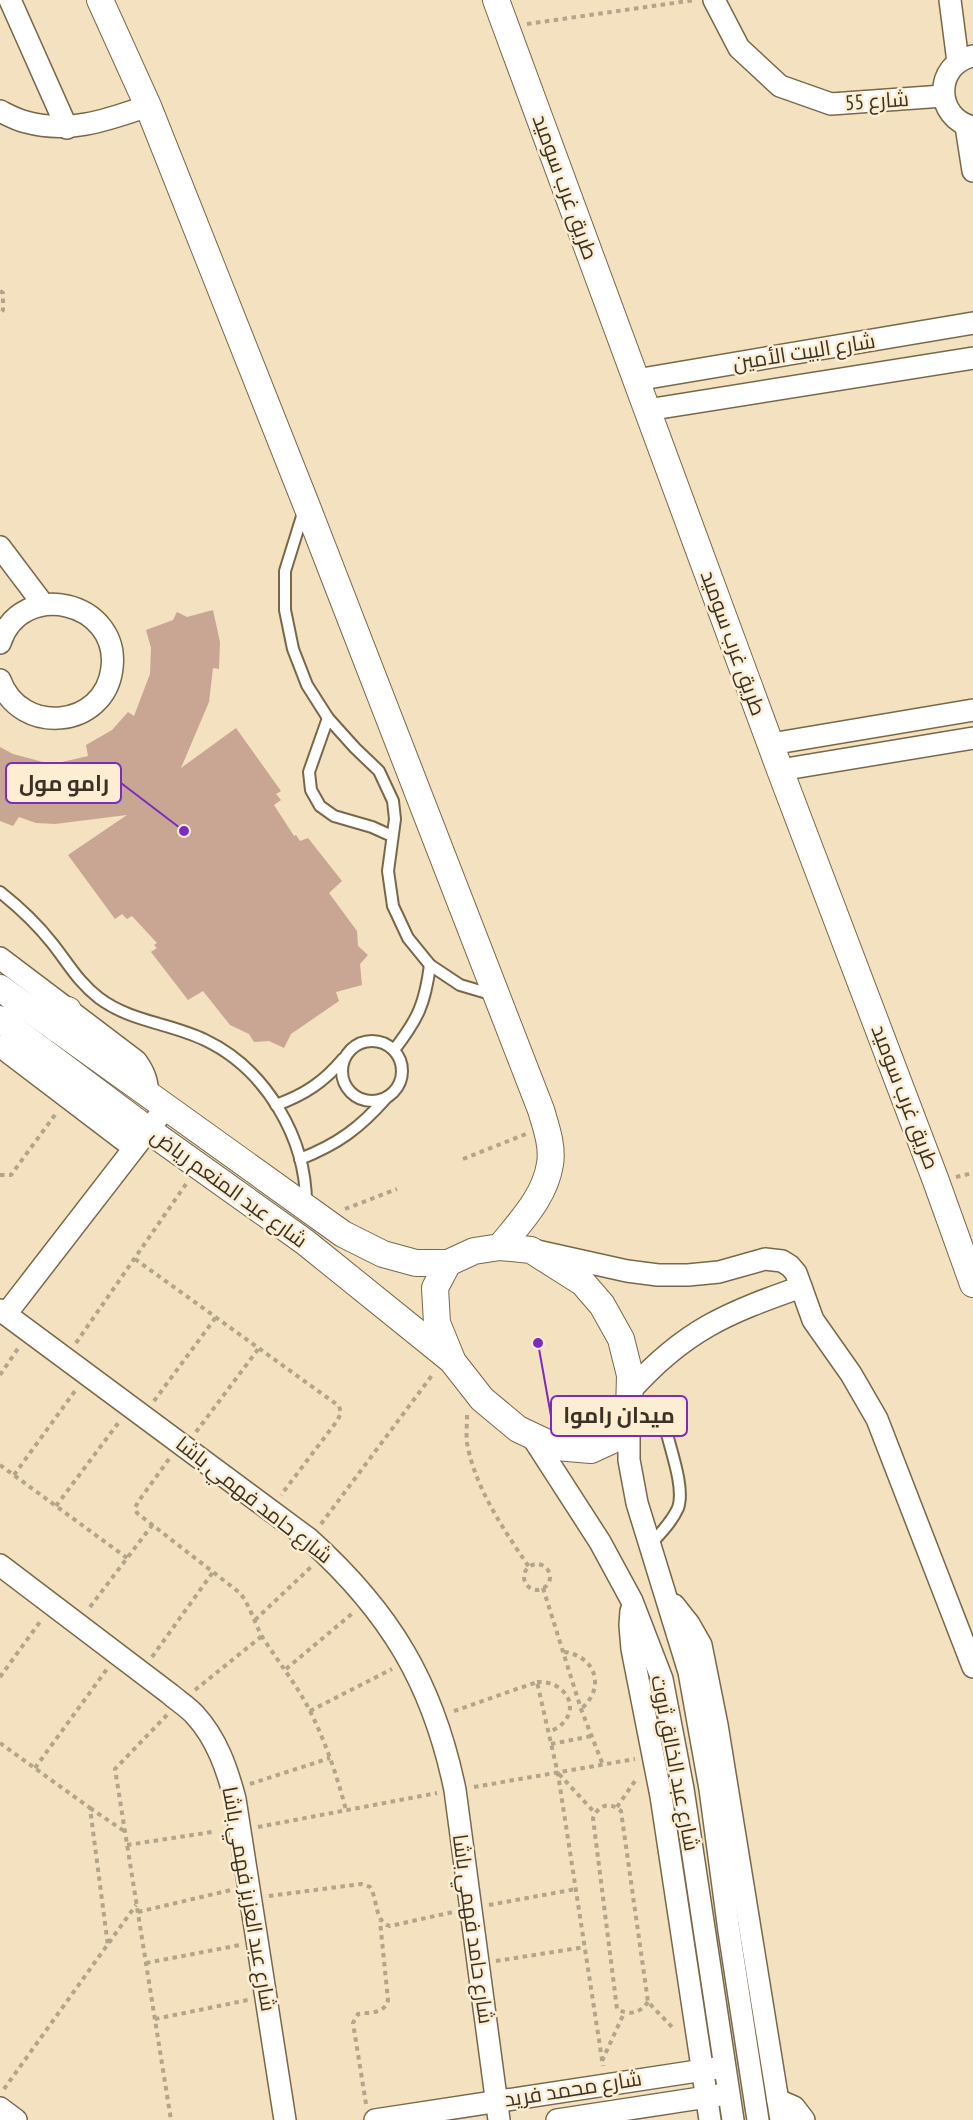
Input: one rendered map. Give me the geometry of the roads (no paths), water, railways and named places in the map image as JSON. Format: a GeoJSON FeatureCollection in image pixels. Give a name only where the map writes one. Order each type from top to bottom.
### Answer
{"type":"FeatureCollection","features":[{"type":"Feature","properties":{"kind":"street"},"geometry":{"type":"LineString","coordinates":[[100,0],[148,106],[306,504],[406,798],[498,996],[546,1126],[551,1164],[543,1188],[531,1208],[500,1247]]}},
{"type":"Feature","properties":{"kind":"street","name":"طريق غرب سوميد"},"geometry":{"type":"LineString","coordinates":[[496,0],[780,770],[973,1284]]}},
{"type":"Feature","properties":{"kind":"street","name":"شارع 55"},"geometry":{"type":"LineString","coordinates":[[714,0],[739,48],[780,86],[831,104],[943,96]]}},
{"type":"Feature","properties":{"kind":"street"},"geometry":{"type":"LineString","coordinates":[[950,0],[965,59],[946,77],[943,96],[951,114],[970,126],[973,171]]}},
{"type":"Feature","properties":{"kind":"street"},"geometry":{"type":"LineString","coordinates":[[8,3],[66,128]]}},
{"type":"Feature","properties":{"kind":"street"},"geometry":{"type":"LineString","coordinates":[[0,111],[23,122],[66,128],[100,122],[148,106]]}},
{"type":"Feature","properties":{"kind":"street","name":"شارع البيت الأمين"},"geometry":{"type":"LineString","coordinates":[[636,380],[973,324]]}},
{"type":"Feature","properties":{"kind":"street","name":"شارع البيت الأمين"},"geometry":{"type":"LineString","coordinates":[[647,410],[973,358]]}},
{"type":"Feature","properties":{"kind":"street"},"geometry":{"type":"LineString","coordinates":[[0,547],[43,604]]}},
{"type":"Feature","properties":{"kind":"street"},"geometry":{"type":"LineString","coordinates":[[0,680],[14,703],[29,713],[46,719],[65,718],[82,712],[96,702],[107,687],[112,669],[112,651],[105,634],[94,619],[79,609],[61,604],[43,604],[26,610],[12,621],[1,636]]}},
{"type":"Feature","properties":{"kind":"street"},"geometry":{"type":"LineString","coordinates":[[771,744],[973,710]]}},
{"type":"Feature","properties":{"kind":"street"},"geometry":{"type":"LineString","coordinates":[[780,770],[973,738]]}},
{"type":"Feature","properties":{"kind":"street"},"geometry":{"type":"LineString","coordinates":[[0,958],[62,1019]]}},
{"type":"Feature","properties":{"kind":"street","name":"شارع عبد المنعم رياض"},"geometry":{"type":"LineString","coordinates":[[0,988],[62,1019],[157,1100],[343,1234],[383,1254],[416,1263],[448,1263]]}},
{"type":"Feature","properties":{"kind":"street","name":"شارع عبد المنعم رياض"},"geometry":{"type":"LineString","coordinates":[[0,1019],[141,1139],[199,1167],[305,1242],[456,1366]]}},
{"type":"Feature","properties":{"kind":"street"},"geometry":{"type":"LineString","coordinates":[[0,1046],[68,1097],[141,1139]]}},
{"type":"Feature","properties":{"kind":"street"},"geometry":{"type":"LineString","coordinates":[[3,1312],[141,1139],[157,1100]]}},
{"type":"Feature","properties":{"kind":"street"},"geometry":{"type":"LineString","coordinates":[[801,1287],[740,1308],[715,1320],[670,1351],[630,1401],[617,1438],[591,1450],[556,1447],[518,1429],[482,1399],[456,1366],[437,1323],[435,1288],[448,1263],[474,1251],[500,1247],[531,1250],[658,1275],[719,1272],[765,1259],[774,1259],[790,1266],[796,1273],[813,1320],[851,1374],[877,1419],[973,1667]]}},
{"type":"Feature","properties":{"kind":"street"},"geometry":{"type":"LineString","coordinates":[[531,1250],[583,1283],[602,1305],[621,1339],[630,1375],[630,1401]]}},
{"type":"Feature","properties":{"kind":"street","name":"شارع حامد فهمي باشا"},"geometry":{"type":"LineString","coordinates":[[3,1312],[309,1539],[341,1568],[369,1599],[394,1634],[410,1660],[436,1718],[455,1790],[497,2110]]}},
{"type":"Feature","properties":{"kind":"street","name":"شارع عبد الخالق ثروت"},"geometry":{"type":"LineString","coordinates":[[630,1401],[629,1460],[637,1503],[689,1672],[739,1930],[750,2063],[758,2120]]}},
{"type":"Feature","properties":{"kind":"street","name":"شارع عبد الخالق ثروت"},"geometry":{"type":"LineString","coordinates":[[531,1435],[600,1542],[632,1601],[662,1679],[683,1789],[713,2068],[729,2094],[733,2120]]}},
{"type":"Feature","properties":{"kind":"street","name":"شارع عبد العزيز فهمي باشا"},"geometry":{"type":"LineString","coordinates":[[0,1565],[195,1714],[214,1740],[226,1769],[240,1831],[285,2120]]}},
{"type":"Feature","properties":{"kind":"street"},"geometry":{"type":"LineString","coordinates":[[632,1601],[630,1625],[632,1649],[713,2068],[707,2097],[710,2120]]}},
{"type":"Feature","properties":{"kind":"street"},"geometry":{"type":"LineString","coordinates":[[739,1930],[771,2060],[778,2102],[794,2107],[804,2120]]}},
{"type":"Feature","properties":{"kind":"street","name":"شارع محمد فريد"},"geometry":{"type":"LineString","coordinates":[[371,2115],[497,2110],[606,2085],[771,2060]]}},
{"type":"Feature","properties":{"kind":"street","name":"شارع محمد فريد"},"geometry":{"type":"LineString","coordinates":[[557,2120],[753,2090],[778,2102]]}},
{"type":"Feature","properties":{"kind":"street"},"geometry":{"type":"LineString","coordinates":[[0,2108],[16,2120]]}},
{"type":"Feature","properties":{"kind":"lane"},"geometry":{"type":"LineString","coordinates":[[306,504],[285,571],[285,610],[293,649],[307,686],[328,718],[406,798],[395,819],[388,871],[393,906],[408,938],[430,965],[460,985],[498,996]]}},
{"type":"Feature","properties":{"kind":"lane"},"geometry":{"type":"LineString","coordinates":[[328,718],[309,772],[311,790],[320,806],[334,816],[372,827],[392,837]]}},
{"type":"Feature","properties":{"kind":"lane"},"geometry":{"type":"LineString","coordinates":[[0,892],[22,909],[52,943],[73,973],[99,998],[131,1016],[204,1039],[238,1060],[266,1089],[286,1123],[300,1159],[313,1214]]}},
{"type":"Feature","properties":{"kind":"lane"},"geometry":{"type":"LineString","coordinates":[[394,1050],[419,1014],[427,991],[430,965]]}},
{"type":"Feature","properties":{"kind":"lane"},"geometry":{"type":"LineString","coordinates":[[276,1105],[296,1098],[315,1087],[332,1073],[353,1048],[363,1043],[374,1041],[385,1044],[394,1050],[400,1059],[403,1070],[401,1081],[396,1090],[369,1118],[326,1149],[300,1159]]}},
{"type":"Feature","properties":{"kind":"lane"},"geometry":{"type":"LineString","coordinates":[[345,1056],[342,1067],[343,1078],[348,1088],[356,1096],[366,1101],[377,1101],[387,1097]]}},
{"type":"Feature","properties":{"kind":"lane"},"geometry":{"type":"LineString","coordinates":[[649,1546],[674,1516],[680,1502],[679,1487],[666,1430]]}},
{"type":"Feature","properties":{"kind":"place","name":"رامو مول"},"geometry":{"type":"Point","coordinates":[184,831]}},
{"type":"Feature","properties":{"kind":"place","name":"ميدان راموا"},"geometry":{"type":"Point","coordinates":[538,1343]}}]}
